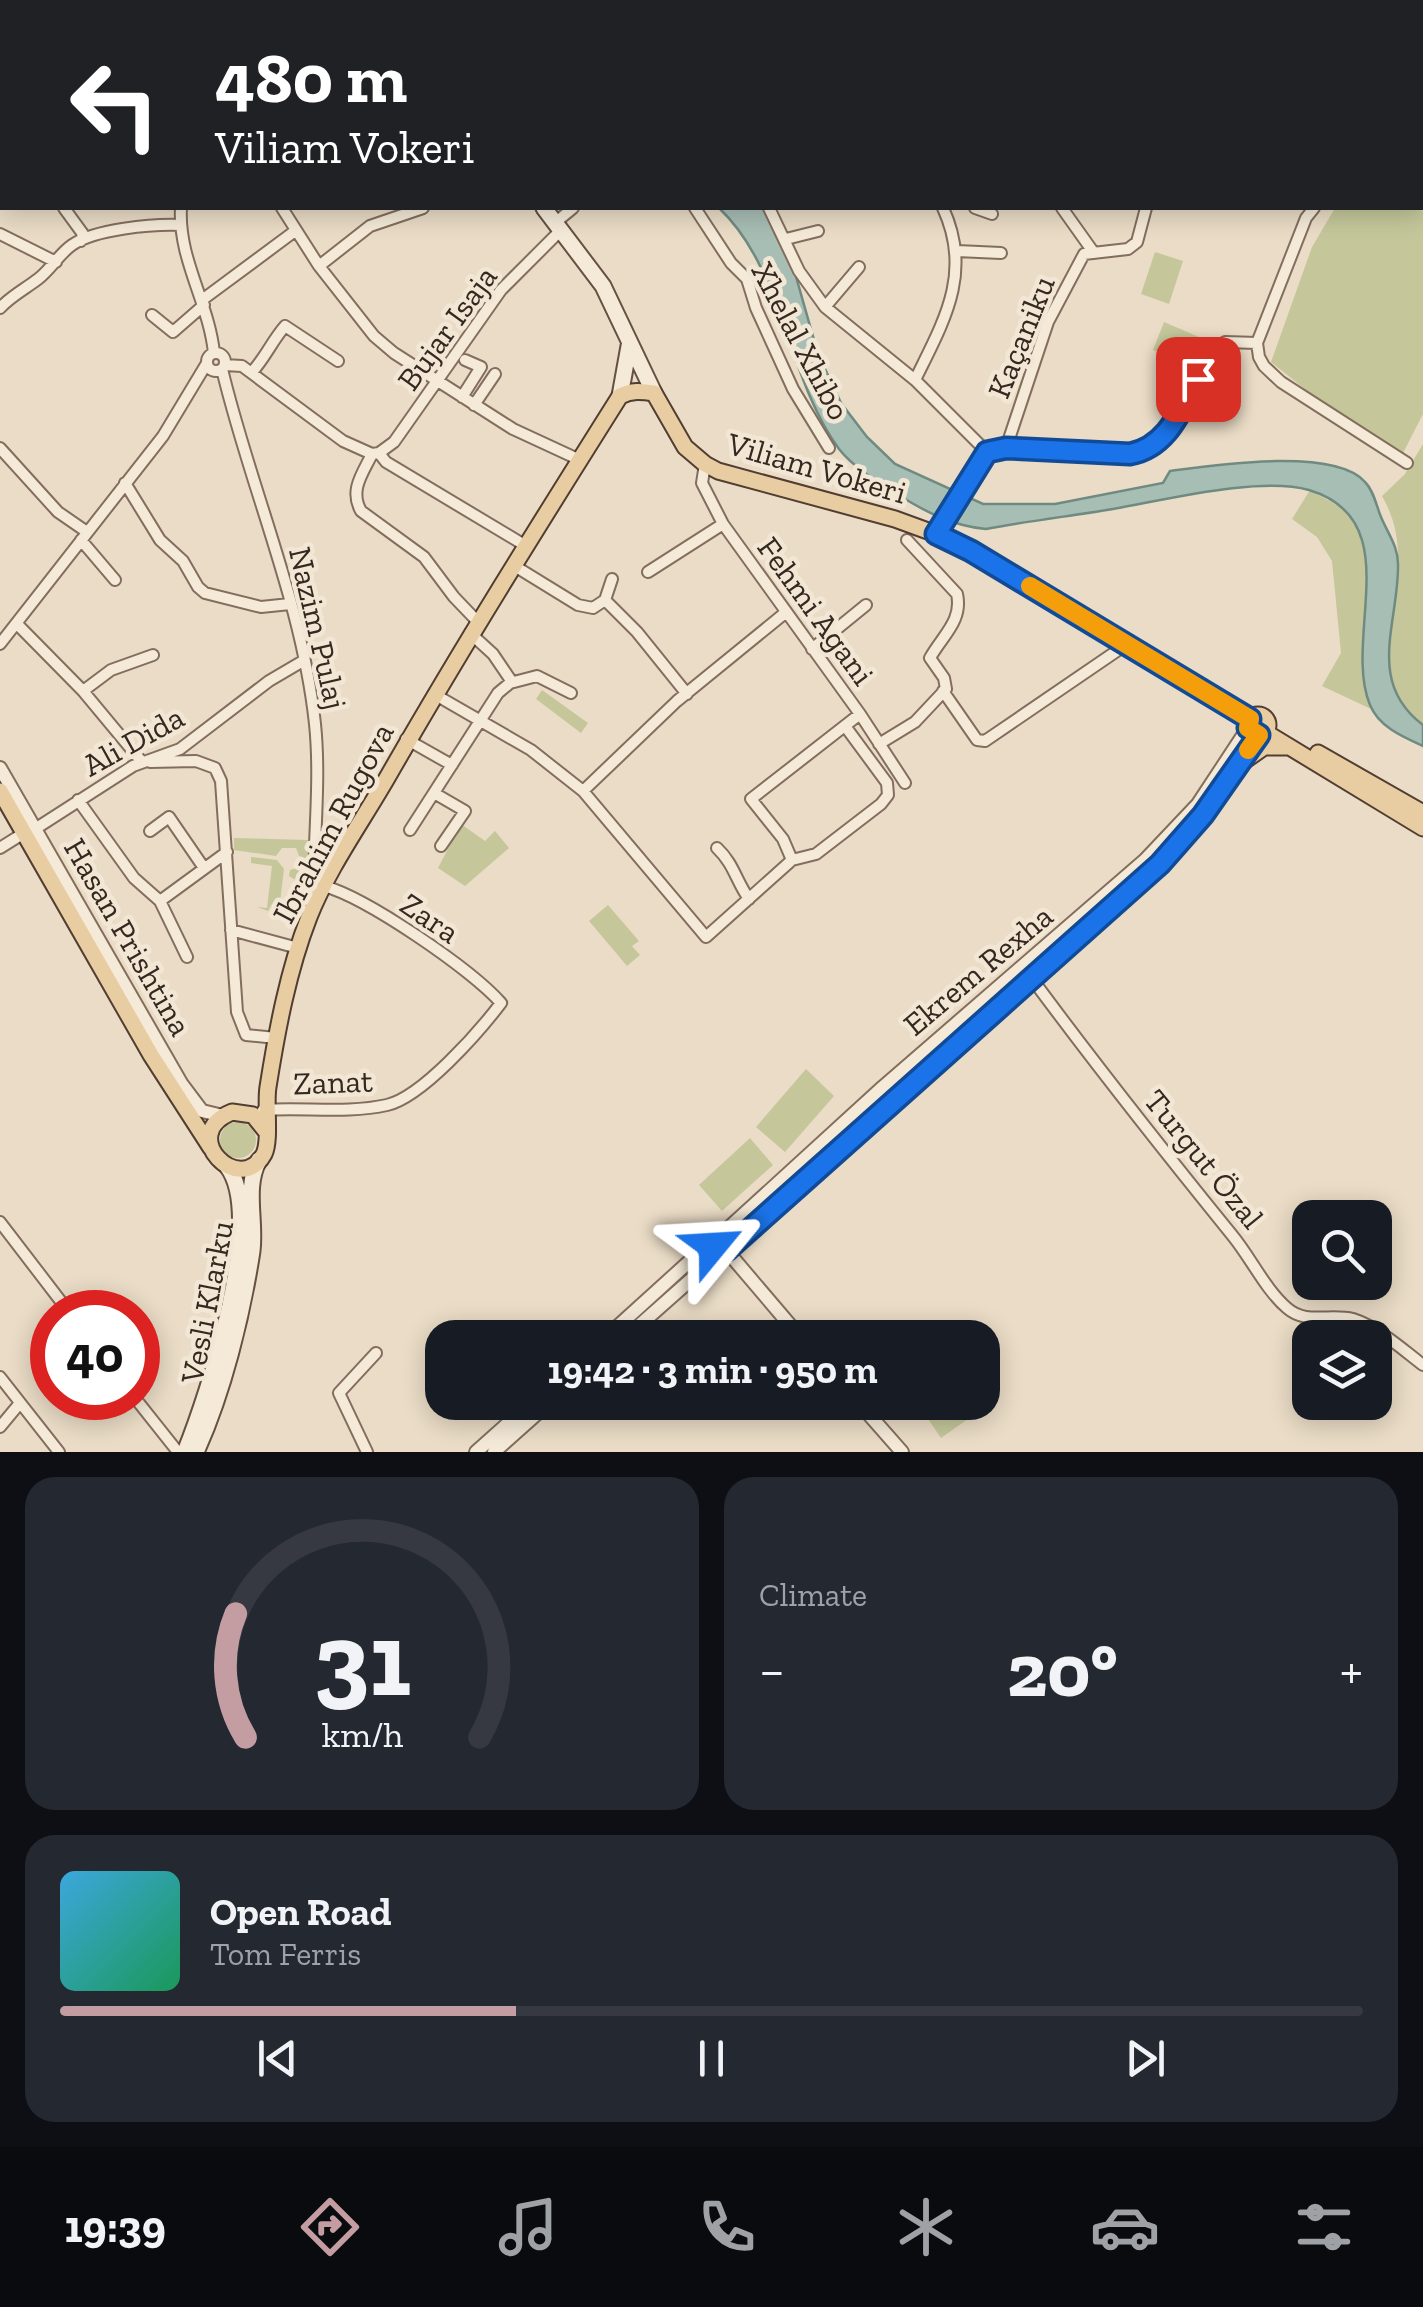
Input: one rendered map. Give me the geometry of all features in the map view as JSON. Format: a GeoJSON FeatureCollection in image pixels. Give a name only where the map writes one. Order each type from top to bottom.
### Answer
{"type":"FeatureCollection","features":[{"type":"Feature","properties":{"kind":"main road","name":"Viliam Vokeri"},"geometry":{"type":"LineString","coordinates":[[546,210],[602,286],[654,393],[686,447],[705,464],[761,484],[939,529],[1423,828]]}},
{"type":"Feature","properties":{"kind":"main road","name":"Ibrahim Rugova"},"geometry":{"type":"LineString","coordinates":[[265,1130],[276,1038],[298,948],[314,905],[406,739],[620,396],[629,346]]}},
{"type":"Feature","properties":{"kind":"main road"},"geometry":{"type":"LineString","coordinates":[[620,396],[636,390],[654,393]]}},
{"type":"Feature","properties":{"kind":"main road","name":"Viliam Vokeri"},"geometry":{"type":"LineString","coordinates":[[1258,727],[1423,813]]}},
{"type":"Feature","properties":{"kind":"main road"},"geometry":{"type":"LineString","coordinates":[[1237,766],[1264,747],[1290,747]]}},
{"type":"Feature","properties":{"kind":"main road","name":"Hasan Prishtina"},"geometry":{"type":"LineString","coordinates":[[0,791],[30,831],[151,1055],[211,1148]]}},
{"type":"Feature","properties":{"kind":"main road"},"geometry":{"type":"LineString","coordinates":[[247,1112],[265,1130],[267,1146],[259,1160],[244,1168],[227,1166],[214,1156],[212,1130],[223,1116],[247,1112]]}},
{"type":"Feature","properties":{"kind":"main road","name":"Vesli Klarku"},"geometry":{"type":"LineString","coordinates":[[196,1452],[220,1392],[240,1308],[254,1230],[251,1182],[259,1160]]}},
{"type":"Feature","properties":{"kind":"main road","name":"Vesli Klarku"},"geometry":{"type":"LineString","coordinates":[[181,1452],[207,1392],[240,1255],[239,1191],[227,1166]]}},
{"type":"Feature","properties":{"kind":"street"},"geometry":{"type":"LineString","coordinates":[[1231,0],[1253,0]]}},
{"type":"Feature","properties":{"kind":"street"},"geometry":{"type":"LineString","coordinates":[[65,210],[83,234],[81,241]]}},
{"type":"Feature","properties":{"kind":"street"},"geometry":{"type":"LineString","coordinates":[[0,644],[164,436],[211,358],[203,303],[184,252],[181,210]]}},
{"type":"Feature","properties":{"kind":"street"},"geometry":{"type":"LineString","coordinates":[[283,210],[319,266],[374,336],[394,353],[513,429],[580,460]]}},
{"type":"Feature","properties":{"kind":"street"},"geometry":{"type":"LineString","coordinates":[[319,266],[370,226],[417,210]]}},
{"type":"Feature","properties":{"kind":"street"},"geometry":{"type":"LineString","coordinates":[[559,225],[571,210]]}},
{"type":"Feature","properties":{"kind":"street","name":"Xhelal Xhibo"},"geometry":{"type":"LineString","coordinates":[[696,210],[747,279],[793,389],[829,448]]}},
{"type":"Feature","properties":{"kind":"street"},"geometry":{"type":"LineString","coordinates":[[770,210],[799,271],[825,307],[915,380],[987,452]]}},
{"type":"Feature","properties":{"kind":"street"},"geometry":{"type":"LineString","coordinates":[[915,380],[945,319],[956,279],[957,251],[946,210]]}},
{"type":"Feature","properties":{"kind":"street"},"geometry":{"type":"LineString","coordinates":[[981,210],[992,214]]}},
{"type":"Feature","properties":{"kind":"street","name":"Kaçaniku"},"geometry":{"type":"LineString","coordinates":[[1063,210],[1094,253]]}},
{"type":"Feature","properties":{"kind":"street","name":"Kaçaniku"},"geometry":{"type":"LineString","coordinates":[[1006,448],[1048,322],[1084,254],[1128,249],[1137,242],[1145,210]]}},
{"type":"Feature","properties":{"kind":"street"},"geometry":{"type":"LineString","coordinates":[[1312,210],[1258,343],[1259,357],[1281,382],[1407,463]]}},
{"type":"Feature","properties":{"kind":"street"},"geometry":{"type":"LineString","coordinates":[[0,308],[75,242],[118,229],[180,225]]}},
{"type":"Feature","properties":{"kind":"street","name":"Bujar Isaja"},"geometry":{"type":"LineString","coordinates":[[376,454],[394,442],[501,290],[559,225]]}},
{"type":"Feature","properties":{"kind":"street"},"geometry":{"type":"LineString","coordinates":[[152,314],[173,332],[203,303],[295,231]]}},
{"type":"Feature","properties":{"kind":"street"},"geometry":{"type":"LineString","coordinates":[[786,239],[818,231]]}},
{"type":"Feature","properties":{"kind":"street"},"geometry":{"type":"LineString","coordinates":[[0,234],[56,262]]}},
{"type":"Feature","properties":{"kind":"street"},"geometry":{"type":"LineString","coordinates":[[957,251],[1001,253]]}},
{"type":"Feature","properties":{"kind":"street"},"geometry":{"type":"LineString","coordinates":[[825,307],[860,267]]}},
{"type":"Feature","properties":{"kind":"street"},"geometry":{"type":"LineString","coordinates":[[252,372],[268,355],[284,326],[338,361]]}},
{"type":"Feature","properties":{"kind":"street"},"geometry":{"type":"LineString","coordinates":[[939,529],[987,452],[1006,448],[1130,454],[1148,451],[1163,439],[1216,348],[1225,342],[1258,343]]}},
{"type":"Feature","properties":{"kind":"street"},"geometry":{"type":"LineString","coordinates":[[211,358],[224,357],[223,367],[242,366],[344,441],[376,454],[526,546]]}},
{"type":"Feature","properties":{"kind":"street"},"geometry":{"type":"LineString","coordinates":[[462,396],[482,367],[466,360]]}},
{"type":"Feature","properties":{"kind":"street","name":"Nazim Pulaj"},"geometry":{"type":"LineString","coordinates":[[223,367],[290,604],[315,722],[318,778],[314,905]]}},
{"type":"Feature","properties":{"kind":"street"},"geometry":{"type":"LineString","coordinates":[[474,404],[495,374]]}},
{"type":"Feature","properties":{"kind":"street"},"geometry":{"type":"LineString","coordinates":[[0,448],[84,536],[115,580]]}},
{"type":"Feature","properties":{"kind":"street"},"geometry":{"type":"LineString","coordinates":[[376,454],[356,490],[359,507],[424,557],[512,682]]}},
{"type":"Feature","properties":{"kind":"street","name":"Fehmi Agani"},"geometry":{"type":"LineString","coordinates":[[705,464],[702,484],[722,524],[906,783]]}},
{"type":"Feature","properties":{"kind":"street"},"geometry":{"type":"LineString","coordinates":[[125,483],[160,540],[183,561],[198,587],[261,607],[290,604]]}},
{"type":"Feature","properties":{"kind":"street"},"geometry":{"type":"LineString","coordinates":[[648,572],[722,524]]}},
{"type":"Feature","properties":{"kind":"street"},"geometry":{"type":"LineString","coordinates":[[880,744],[915,722],[943,691],[944,678],[930,658],[957,618],[959,605],[956,594],[907,540]]}},
{"type":"Feature","properties":{"kind":"street"},"geometry":{"type":"LineString","coordinates":[[513,565],[578,605],[594,608],[605,600],[612,579]]}},
{"type":"Feature","properties":{"kind":"street"},"geometry":{"type":"LineString","coordinates":[[605,600],[637,632],[686,694]]}},
{"type":"Feature","properties":{"kind":"street"},"geometry":{"type":"LineString","coordinates":[[812,649],[866,604]]}},
{"type":"Feature","properties":{"kind":"street"},"geometry":{"type":"LineString","coordinates":[[583,791],[686,694],[786,614]]}},
{"type":"Feature","properties":{"kind":"street"},"geometry":{"type":"LineString","coordinates":[[17,624],[146,762],[206,764],[215,768],[222,781],[237,1012],[243,1031],[276,1038]]}},
{"type":"Feature","properties":{"kind":"street"},"geometry":{"type":"LineString","coordinates":[[943,691],[978,740],[986,741],[1127,644]]}},
{"type":"Feature","properties":{"kind":"street"},"geometry":{"type":"LineString","coordinates":[[83,692],[112,670],[153,655]]}},
{"type":"Feature","properties":{"kind":"street","name":"Ali Dida"},"geometry":{"type":"LineString","coordinates":[[0,848],[78,800],[195,739],[269,680],[303,661]]}},
{"type":"Feature","properties":{"kind":"street"},"geometry":{"type":"LineString","coordinates":[[410,830],[480,720],[512,682],[537,676],[571,693]]}},
{"type":"Feature","properties":{"kind":"street"},"geometry":{"type":"LineString","coordinates":[[434,694],[531,750],[583,791],[706,937],[792,860],[816,854],[888,795],[887,783],[845,726]]}},
{"type":"Feature","properties":{"kind":"street"},"geometry":{"type":"LineString","coordinates":[[792,860],[783,839],[751,800],[860,714]]}},
{"type":"Feature","properties":{"kind":"street","name":"Ekrem Rexha"},"geometry":{"type":"LineString","coordinates":[[644,1320],[884,1087],[1160,864],[1203,815],[1258,727]]}},
{"type":"Feature","properties":{"kind":"street","name":"Ekrem Rexha"},"geometry":{"type":"LineString","coordinates":[[1028,974],[1170,837],[1258,727]]}},
{"type":"Feature","properties":{"kind":"street"},"geometry":{"type":"LineString","coordinates":[[195,739],[206,764]]}},
{"type":"Feature","properties":{"kind":"street"},"geometry":{"type":"LineString","coordinates":[[406,739],[452,765]]}},
{"type":"Feature","properties":{"kind":"street","name":"Hasan Prishtina"},"geometry":{"type":"LineString","coordinates":[[0,768],[30,831],[181,1083],[202,1111],[223,1116]]}},
{"type":"Feature","properties":{"kind":"street"},"geometry":{"type":"LineString","coordinates":[[434,793],[465,810],[441,846]]}},
{"type":"Feature","properties":{"kind":"street"},"geometry":{"type":"LineString","coordinates":[[78,800],[134,878],[160,900],[187,957]]}},
{"type":"Feature","properties":{"kind":"street"},"geometry":{"type":"LineString","coordinates":[[150,831],[169,816],[204,868]]}},
{"type":"Feature","properties":{"kind":"street"},"geometry":{"type":"LineString","coordinates":[[718,848],[734,864],[737,881],[750,899]]}},
{"type":"Feature","properties":{"kind":"street"},"geometry":{"type":"LineString","coordinates":[[160,900],[227,852]]}},
{"type":"Feature","properties":{"kind":"street","name":"Zara"},"geometry":{"type":"LineString","coordinates":[[324,886],[343,891],[399,926],[458,966],[501,1003]]}},
{"type":"Feature","properties":{"kind":"street"},"geometry":{"type":"LineString","coordinates":[[231,930],[298,948]]}},
{"type":"Feature","properties":{"kind":"street","name":"Turgut Özal"},"geometry":{"type":"LineString","coordinates":[[1028,974],[1158,1145],[1248,1253],[1286,1307],[1298,1315],[1314,1318],[1328,1315],[1356,1320],[1423,1365]]}},
{"type":"Feature","properties":{"kind":"street","name":"Zanat"},"geometry":{"type":"LineString","coordinates":[[247,1112],[389,1105],[415,1090],[446,1063],[501,1003]]}},
{"type":"Feature","properties":{"kind":"street"},"geometry":{"type":"LineString","coordinates":[[0,1222],[52,1290]]}},
{"type":"Feature","properties":{"kind":"street"},"geometry":{"type":"LineString","coordinates":[[723,1244],[786,1320]]}},
{"type":"Feature","properties":{"kind":"street","name":"Ekrem Rexha"},"geometry":{"type":"LineString","coordinates":[[628,1320],[723,1244]]}},
{"type":"Feature","properties":{"kind":"street"},"geometry":{"type":"LineString","coordinates":[[366,1452],[339,1393],[376,1353]]}},
{"type":"Feature","properties":{"kind":"street"},"geometry":{"type":"LineString","coordinates":[[0,1377],[59,1452]]}},
{"type":"Feature","properties":{"kind":"street"},"geometry":{"type":"LineString","coordinates":[[0,1427],[20,1403]]}},
{"type":"Feature","properties":{"kind":"street"},"geometry":{"type":"LineString","coordinates":[[154,1420],[181,1452]]}},
{"type":"Feature","properties":{"kind":"street"},"geometry":{"type":"LineString","coordinates":[[476,1452],[512,1420]]}},
{"type":"Feature","properties":{"kind":"street"},"geometry":{"type":"LineString","coordinates":[[494,1452],[530,1420]]}},
{"type":"Feature","properties":{"kind":"street"},"geometry":{"type":"LineString","coordinates":[[874,1420],[902,1452]]}},
{"type":"Feature","properties":{"kind":"green space"},"geometry":{"type":"Polygon","coordinates":[[[1334,210],[1423,211],[1423,414],[1403,453],[1311,394],[1271,362],[1312,247],[1334,210]]]}},
{"type":"Feature","properties":{"kind":"green space"},"geometry":{"type":"Polygon","coordinates":[[[1155,252],[1183,261],[1169,304],[1141,294],[1155,252]]]}},
{"type":"Feature","properties":{"kind":"green space"},"geometry":{"type":"Polygon","coordinates":[[[1164,322],[1206,340],[1195,367],[1153,350],[1164,322]]]}},
{"type":"Feature","properties":{"kind":"green space"},"geometry":{"type":"Polygon","coordinates":[[[1423,444],[1423,725],[1406,708],[1391,670],[1398,554],[1393,520],[1382,496],[1405,474],[1423,444]]]}},
{"type":"Feature","properties":{"kind":"green space"},"geometry":{"type":"Polygon","coordinates":[[[1310,490],[1344,509],[1364,538],[1364,679],[1371,709],[1322,686],[1341,653],[1332,561],[1317,537],[1292,519],[1310,490]]]}},
{"type":"Feature","properties":{"kind":"green space"},"geometry":{"type":"Polygon","coordinates":[[[542,690],[588,723],[581,733],[536,699],[542,690]]]}},
{"type":"Feature","properties":{"kind":"green space"},"geometry":{"type":"Polygon","coordinates":[[[461,824],[485,841],[495,831],[509,848],[465,886],[438,868],[461,824]]]}},
{"type":"Feature","properties":{"kind":"green space"},"geometry":{"type":"Polygon","coordinates":[[[234,838],[308,840],[305,889],[300,889],[289,876],[301,861],[296,848],[282,848],[276,856],[234,850],[234,838]]]}},
{"type":"Feature","properties":{"kind":"green space"},"geometry":{"type":"Polygon","coordinates":[[[251,857],[277,860],[284,869],[280,902],[272,904],[268,911],[257,907],[267,908],[272,866],[251,863],[251,857]]]}},
{"type":"Feature","properties":{"kind":"green space"},"geometry":{"type":"Polygon","coordinates":[[[608,905],[639,941],[632,946],[640,955],[627,966],[589,921],[608,905]]]}},
{"type":"Feature","properties":{"kind":"green space"},"geometry":{"type":"Polygon","coordinates":[[[806,1069],[834,1096],[785,1152],[756,1127],[806,1069]]]}},
{"type":"Feature","properties":{"kind":"green space"},"geometry":{"type":"Polygon","coordinates":[[[238,1122],[251,1127],[256,1140],[251,1153],[238,1158],[225,1153],[220,1140],[225,1127],[238,1122]]]}},
{"type":"Feature","properties":{"kind":"green space"},"geometry":{"type":"Polygon","coordinates":[[[750,1138],[773,1165],[722,1211],[699,1185],[750,1138]]]}},
{"type":"Feature","properties":{"kind":"green space"},"geometry":{"type":"Polygon","coordinates":[[[929,1420],[966,1420],[941,1438],[929,1420]]]}},
{"type":"Feature","properties":{"kind":"shaded area"},"geometry":{"type":"Polygon","coordinates":[[[721,210],[764,210],[791,259],[818,354],[841,403],[867,437],[895,464],[983,504],[1055,504],[1163,483],[1170,471],[1273,461],[1328,465],[1350,471],[1365,482],[1398,560],[1390,671],[1406,708],[1423,725],[1423,746],[1385,725],[1370,705],[1363,677],[1365,553],[1357,527],[1339,505],[1309,490],[1265,486],[1212,491],[986,529],[931,513],[867,475],[839,449],[807,390],[772,292],[741,233],[721,210]]]}},
{"type":"Feature","properties":{"kind":"slow traffic"},"geometry":{"type":"LineString","coordinates":[[1030,586],[1250,719],[1248,728],[1259,735],[1248,750]]}},
{"type":"Feature","properties":{"kind":"route"},"geometry":{"type":"LineString","coordinates":[[713,1246],[719,1252],[727,1250],[1119,903],[1203,815],[1259,735],[1248,728],[1250,719],[1162,664],[936,534],[987,452],[1006,448],[1130,454],[1148,451],[1163,439],[1198,379]]}}]}
